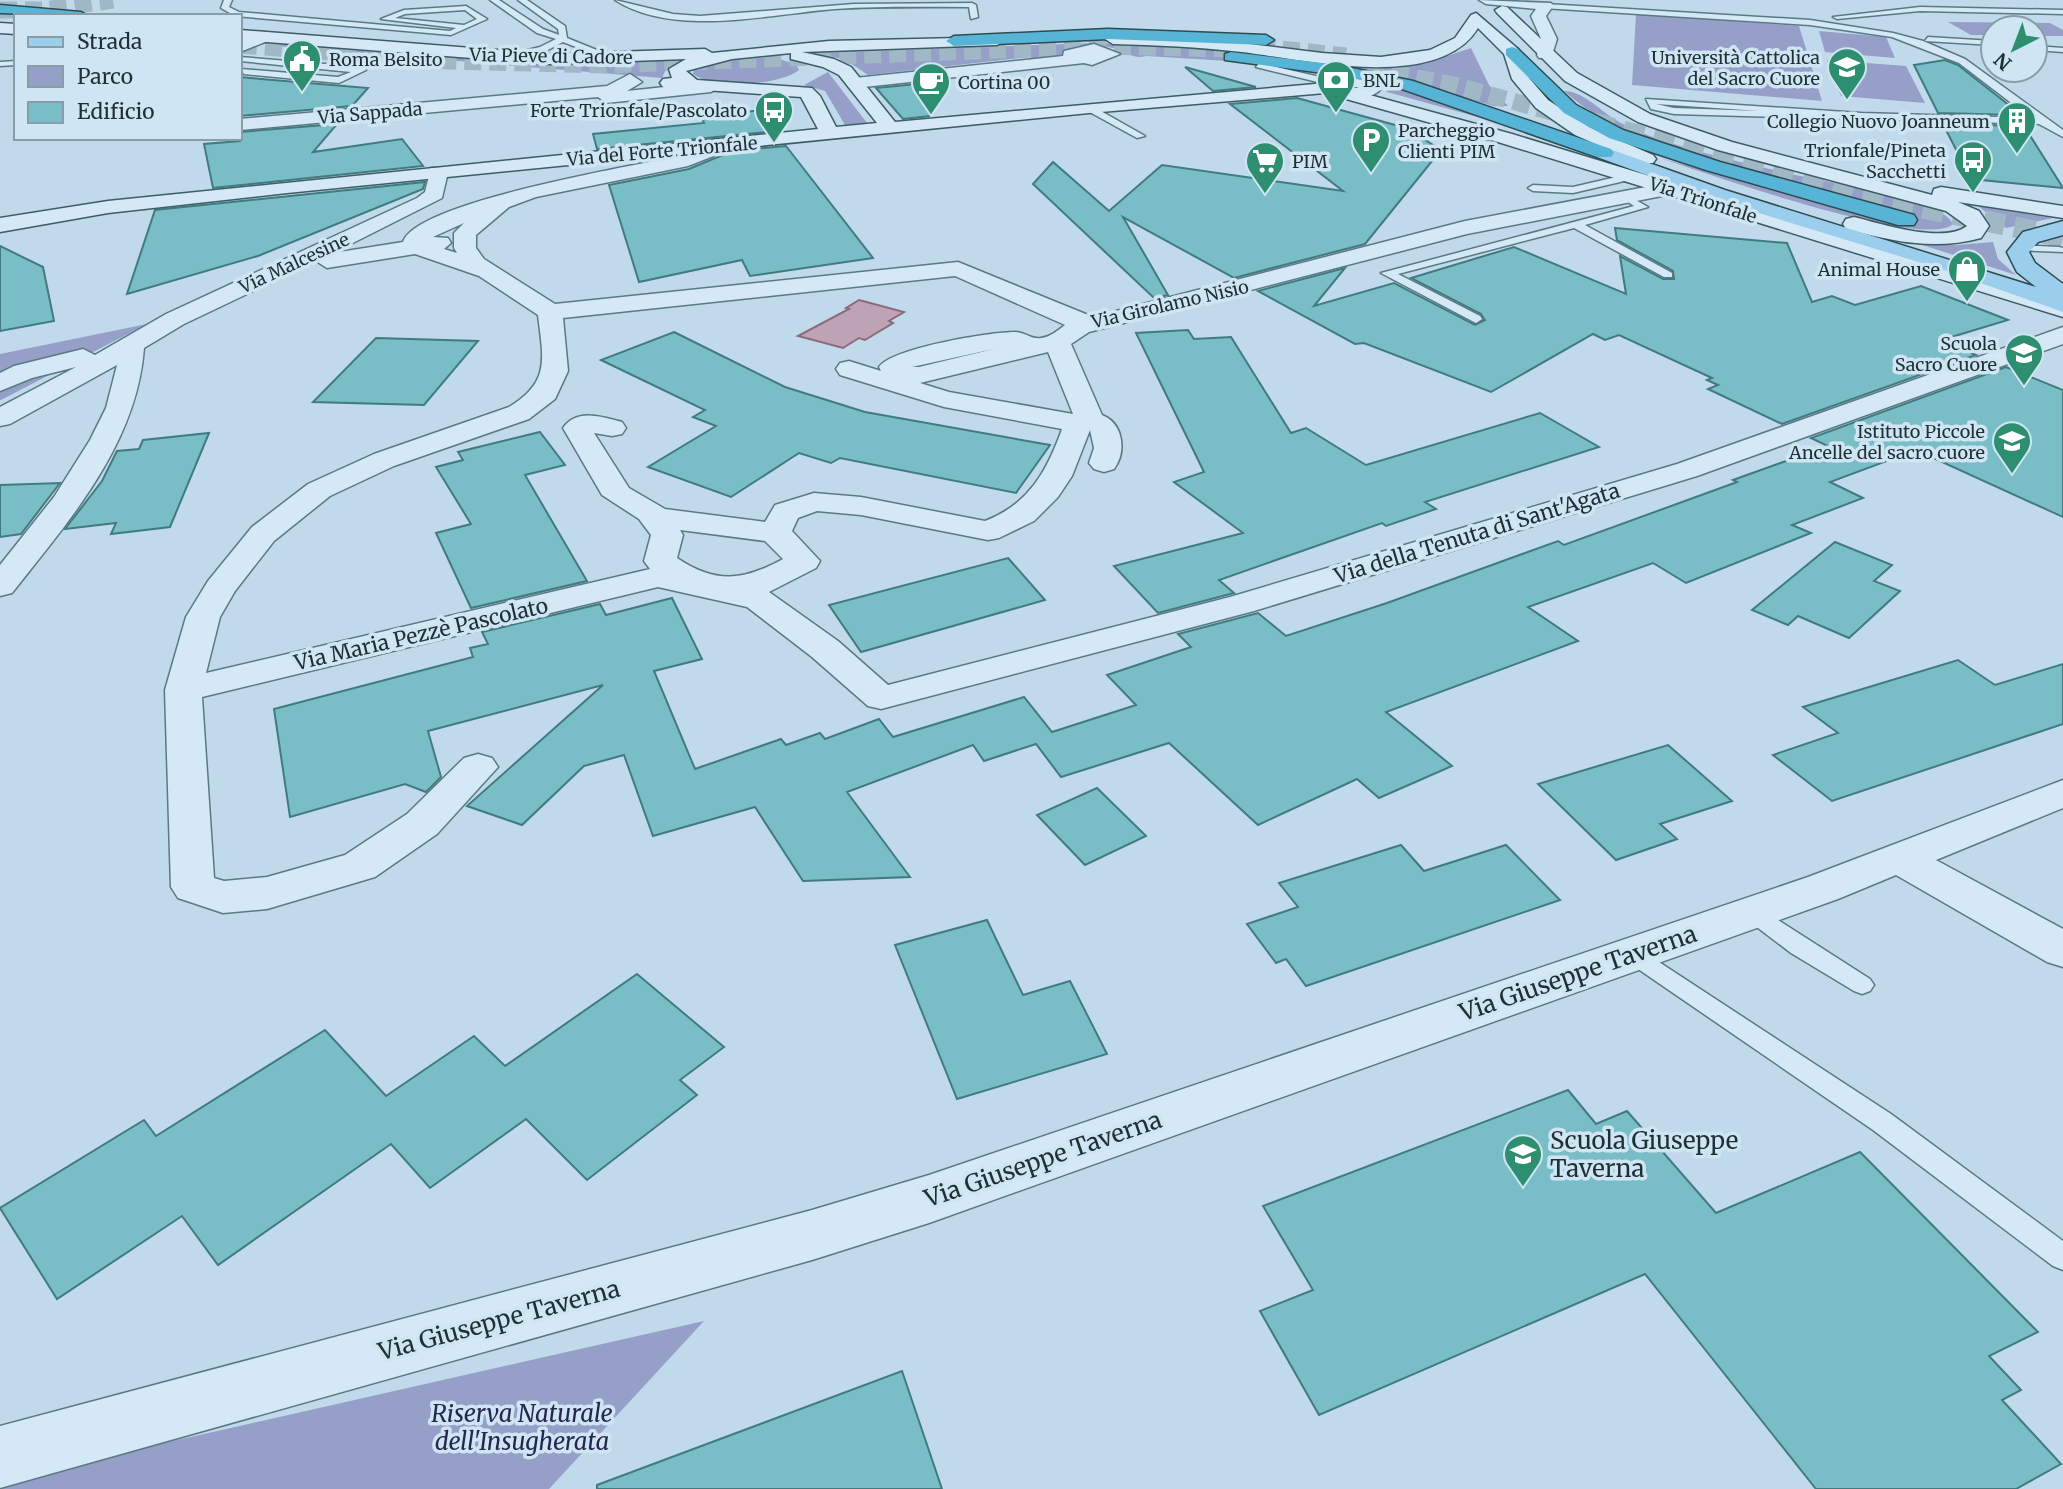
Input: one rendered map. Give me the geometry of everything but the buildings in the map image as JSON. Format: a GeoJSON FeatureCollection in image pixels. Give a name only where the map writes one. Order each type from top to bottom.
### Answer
{"type":"FeatureCollection","features":[{"type":"Feature","properties":{"kind":"highway"},"geometry":{"type":"LineString","coordinates":[[0,9],[58,14]]}},
{"type":"Feature","properties":{"kind":"highway"},"geometry":{"type":"LineString","coordinates":[[954,41],[1138,34],[1327,46]]}},
{"type":"Feature","properties":{"kind":"highway"},"geometry":{"type":"LineString","coordinates":[[1513,52],[1570,109],[1616,134],[1713,166],[1906,220]]}},
{"type":"Feature","properties":{"kind":"highway"},"geometry":{"type":"LineString","coordinates":[[1231,57],[1338,70],[1407,85],[1604,153]]}},
{"type":"Feature","properties":{"kind":"main road","name":"Via Trionfale"},"geometry":{"type":"LineString","coordinates":[[1604,153],[1673,178],[1985,276],[2063,307]]}},
{"type":"Feature","properties":{"kind":"main road"},"geometry":{"type":"LineString","coordinates":[[2062,244],[2033,236],[2019,248],[2020,261],[2025,267],[2063,295]]}},
{"type":"Feature","properties":{"kind":"street"},"geometry":{"type":"LineString","coordinates":[[1491,0],[1544,3],[1538,16],[1548,35],[1545,55]]}},
{"type":"Feature","properties":{"kind":"street"},"geometry":{"type":"LineString","coordinates":[[1472,11],[1513,52],[1521,79],[1542,104],[1582,131],[1641,157],[1886,232],[1944,239],[1966,236],[1977,230],[1978,226],[1971,216],[1952,207],[1755,154],[1670,127],[1614,104],[1573,78],[1545,55],[1491,0]]}},
{"type":"Feature","properties":{"kind":"street"},"geometry":{"type":"LineString","coordinates":[[754,51],[954,41],[1152,40],[1329,59],[1384,61],[1444,50],[1463,38],[1472,11]]}},
{"type":"Feature","properties":{"kind":"street"},"geometry":{"type":"LineString","coordinates":[[1472,11],[1489,57]]}},
{"type":"Feature","properties":{"kind":"street","name":"Via Pieve di Cadore"},"geometry":{"type":"LineString","coordinates":[[242,36],[510,57],[615,59],[754,51],[802,57],[840,68],[890,128]]}},
{"type":"Feature","properties":{"kind":"street","name":"Via Pieve di Cadore"},"geometry":{"type":"LineString","coordinates":[[242,46],[264,37]]}},
{"type":"Feature","properties":{"kind":"street","name":"Via Pieve di Cadore"},"geometry":{"type":"LineString","coordinates":[[242,47],[808,93],[830,134]]}},
{"type":"Feature","properties":{"kind":"street","name":"Via Pieve di Cadore"},"geometry":{"type":"LineString","coordinates":[[702,86],[678,76],[679,67],[699,59],[754,51]]}},
{"type":"Feature","properties":{"kind":"street","name":"Via Pieve di Cadore"},"geometry":{"type":"LineString","coordinates":[[756,88],[809,75],[814,70],[813,64],[802,57]]}},
{"type":"Feature","properties":{"kind":"street"},"geometry":{"type":"LineString","coordinates":[[855,83],[1080,59]]}},
{"type":"Feature","properties":{"kind":"street","name":"Via Sappada"},"geometry":{"type":"LineString","coordinates":[[242,125],[615,90],[631,85],[633,82],[630,79]]}},
{"type":"Feature","properties":{"kind":"street","name":"Via Sappada"},"geometry":{"type":"LineString","coordinates":[[499,102],[521,105],[702,86]]}},
{"type":"Feature","properties":{"kind":"street","name":"Via Trionfale"},"geometry":{"type":"LineString","coordinates":[[1333,88],[1475,129],[1628,187],[1667,189],[2063,307]]}},
{"type":"Feature","properties":{"kind":"street","name":"Via del Forte Trionfale"},"geometry":{"type":"LineString","coordinates":[[0,225],[131,204],[438,172],[1089,108],[1333,88]]}},
{"type":"Feature","properties":{"kind":"street","name":"Via Trionfale"},"geometry":{"type":"LineString","coordinates":[[1507,91],[1544,122],[1604,153]]}},
{"type":"Feature","properties":{"kind":"street"},"geometry":{"type":"LineString","coordinates":[[281,271],[414,239],[446,222],[549,187],[696,159],[724,145]]}},
{"type":"Feature","properties":{"kind":"street"},"geometry":{"type":"LineString","coordinates":[[1755,154],[1883,183],[2063,212]]}},
{"type":"Feature","properties":{"kind":"street","name":"Via Malcesine"},"geometry":{"type":"LineString","coordinates":[[0,418],[79,376],[176,319],[432,197],[438,172]]}},
{"type":"Feature","properties":{"kind":"street","name":"Via Girolamo Nisio"},"geometry":{"type":"LineString","coordinates":[[550,312],[958,269],[1084,324],[1097,324],[1628,187]]}},
{"type":"Feature","properties":{"kind":"street"},"geometry":{"type":"LineString","coordinates":[[324,250],[464,236],[501,203]]}},
{"type":"Feature","properties":{"kind":"street"},"geometry":{"type":"LineString","coordinates":[[387,218],[385,228],[486,271]]}},
{"type":"Feature","properties":{"kind":"street"},"geometry":{"type":"LineString","coordinates":[[464,236],[470,258],[550,312],[556,377],[548,394],[519,413],[349,475],[287,513],[241,558],[203,617],[183,690],[193,887],[223,897],[267,893],[360,866],[422,824],[478,767]]}},
{"type":"Feature","properties":{"kind":"street"},"geometry":{"type":"LineString","coordinates":[[1084,324],[1044,345],[1084,422]]}},
{"type":"Feature","properties":{"kind":"street","name":"Via della Tenuta di Sant'Agata"},"geometry":{"type":"LineString","coordinates":[[659,577],[759,600],[825,649],[881,698],[1242,604],[1688,470],[2063,335]]}},
{"type":"Feature","properties":{"kind":"street"},"geometry":{"type":"LineString","coordinates":[[0,586],[35,543],[99,449],[130,379],[132,343]]}},
{"type":"Feature","properties":{"kind":"street","name":"Via Malcesine"},"geometry":{"type":"LineString","coordinates":[[0,383],[23,372],[132,343]]}},
{"type":"Feature","properties":{"kind":"street"},"geometry":{"type":"LineString","coordinates":[[849,369],[944,399],[1103,425],[1108,448],[1104,463]]}},
{"type":"Feature","properties":{"kind":"street"},"geometry":{"type":"LineString","coordinates":[[775,533],[786,512],[814,502],[861,506],[988,531],[1002,526],[1049,493],[1084,422]]}},
{"type":"Feature","properties":{"kind":"street"},"geometry":{"type":"LineString","coordinates":[[612,428],[586,423],[577,428],[618,494],[641,505],[659,518],[775,533],[804,561],[763,584],[719,587],[688,580],[660,561],[667,535],[659,518]]}},
{"type":"Feature","properties":{"kind":"street","name":"Via Maria Pezzè Pascolato"},"geometry":{"type":"LineString","coordinates":[[183,690],[659,577]]}},
{"type":"Feature","properties":{"kind":"street","name":"Via Giuseppe Taverna"},"geometry":{"type":"LineString","coordinates":[[0,1457],[812,1235],[916,1203],[1753,912],[1901,859],[2063,793]]}},
{"type":"Feature","properties":{"kind":"street"},"geometry":{"type":"LineString","coordinates":[[1901,859],[2063,950]]}},
{"type":"Feature","properties":{"kind":"lane"},"geometry":{"type":"LineString","coordinates":[[228,0],[225,8],[237,14]]}},
{"type":"Feature","properties":{"kind":"lane"},"geometry":{"type":"LineString","coordinates":[[522,0],[562,28],[562,39]]}},
{"type":"Feature","properties":{"kind":"lane"},"geometry":{"type":"LineString","coordinates":[[619,0],[662,13],[714,19],[741,19],[838,6],[959,5],[972,5],[974,17]]}},
{"type":"Feature","properties":{"kind":"lane"},"geometry":{"type":"LineString","coordinates":[[1606,0],[1634,6],[1858,28],[1979,44]]}},
{"type":"Feature","properties":{"kind":"lane"},"geometry":{"type":"LineString","coordinates":[[1627,0],[1634,6]]}},
{"type":"Feature","properties":{"kind":"lane"},"geometry":{"type":"LineString","coordinates":[[493,3],[540,31],[615,59]]}},
{"type":"Feature","properties":{"kind":"lane"},"geometry":{"type":"LineString","coordinates":[[1544,3],[1586,3],[1769,17],[1855,16],[1920,9],[2063,12]]}},
{"type":"Feature","properties":{"kind":"lane"},"geometry":{"type":"LineString","coordinates":[[379,14],[477,6]]}},
{"type":"Feature","properties":{"kind":"lane"},"geometry":{"type":"LineString","coordinates":[[242,14],[451,33],[461,26],[483,19],[466,8]]}},
{"type":"Feature","properties":{"kind":"lane"},"geometry":{"type":"LineString","coordinates":[[404,12],[385,19],[461,26]]}},
{"type":"Feature","properties":{"kind":"lane"},"geometry":{"type":"LineString","coordinates":[[292,19],[366,15]]}},
{"type":"Feature","properties":{"kind":"lane"},"geometry":{"type":"LineString","coordinates":[[1855,16],[1847,21],[1858,28]]}},
{"type":"Feature","properties":{"kind":"lane"},"geometry":{"type":"LineString","coordinates":[[1888,34],[1942,51],[1973,69],[2038,121],[2063,134]]}},
{"type":"Feature","properties":{"kind":"lane"},"geometry":{"type":"LineString","coordinates":[[510,57],[543,49],[562,39]]}},
{"type":"Feature","properties":{"kind":"lane"},"geometry":{"type":"LineString","coordinates":[[1942,51],[1979,46]]}},
{"type":"Feature","properties":{"kind":"lane"},"geometry":{"type":"LineString","coordinates":[[242,59],[362,70],[339,80],[244,71]]}},
{"type":"Feature","properties":{"kind":"lane"},"geometry":{"type":"LineString","coordinates":[[1259,65],[1333,88]]}},
{"type":"Feature","properties":{"kind":"lane"},"geometry":{"type":"LineString","coordinates":[[1857,114],[1648,101],[1654,107],[1674,111],[2038,121]]}},
{"type":"Feature","properties":{"kind":"lane"},"geometry":{"type":"LineString","coordinates":[[1089,108],[1140,136]]}},
{"type":"Feature","properties":{"kind":"lane"},"geometry":{"type":"LineString","coordinates":[[1476,319],[1387,274],[1643,207],[1628,187],[1573,190],[1533,188]]}},
{"type":"Feature","properties":{"kind":"lane"},"geometry":{"type":"LineString","coordinates":[[1576,225],[1668,275]]}},
{"type":"Feature","properties":{"kind":"lane"},"geometry":{"type":"LineString","coordinates":[[1753,912],[1799,947],[1862,985]]}},
{"type":"Feature","properties":{"kind":"lane"},"geometry":{"type":"LineString","coordinates":[[1633,954],[1882,1122],[2063,1257]]}},
{"type":"Feature","properties":{"kind":"green space"},"geometry":{"type":"Polygon","coordinates":[[[1636,14],[1799,26],[1822,101],[1632,85],[1636,14]]]}},
{"type":"Feature","properties":{"kind":"green space"},"geometry":{"type":"Polygon","coordinates":[[[1948,22],[1979,22],[1979,35],[1971,35],[1948,22]]]}},
{"type":"Feature","properties":{"kind":"green space"},"geometry":{"type":"Polygon","coordinates":[[[2049,23],[2063,30],[2063,36],[2049,36],[2049,23]]]}},
{"type":"Feature","properties":{"kind":"green space"},"geometry":{"type":"Polygon","coordinates":[[[1819,31],[1886,37],[1895,58],[1825,52],[1819,31]]]}},
{"type":"Feature","properties":{"kind":"green space"},"geometry":{"type":"Polygon","coordinates":[[[285,43],[551,63],[684,59],[667,67],[662,78],[277,46],[285,43]]]}},
{"type":"Feature","properties":{"kind":"green space"},"geometry":{"type":"Polygon","coordinates":[[[1096,43],[1181,45],[1410,63],[1441,58],[1471,48],[1489,85],[1508,106],[1494,106],[1380,74],[1232,55],[1228,61],[1138,57],[1114,48],[1084,46],[1064,50],[1064,55],[1052,60],[1029,57],[868,75],[846,60],[817,53],[1096,43]]]}},
{"type":"Feature","properties":{"kind":"green space"},"geometry":{"type":"Polygon","coordinates":[[[735,57],[775,58],[796,64],[799,70],[777,79],[746,84],[716,82],[693,74],[694,69],[735,57]]]}},
{"type":"Feature","properties":{"kind":"green space"},"geometry":{"type":"Polygon","coordinates":[[[1827,60],[1906,66],[1925,103],[1841,96],[1827,60]]]}},
{"type":"Feature","properties":{"kind":"green space"},"geometry":{"type":"Polygon","coordinates":[[[828,72],[867,123],[845,125],[825,91],[804,85],[828,72]]]}},
{"type":"Feature","properties":{"kind":"green space"},"geometry":{"type":"Polygon","coordinates":[[[1381,81],[1514,127],[1387,92],[1381,81]]]}},
{"type":"Feature","properties":{"kind":"green space"},"geometry":{"type":"Polygon","coordinates":[[[1564,91],[1584,97],[1614,119],[1650,136],[1719,157],[1903,199],[1945,215],[1953,224],[1934,229],[1901,227],[1859,219],[1660,158],[1825,204],[1827,195],[1688,155],[1620,128],[1590,111],[1564,91]]]}},
{"type":"Feature","properties":{"kind":"green space"},"geometry":{"type":"Polygon","coordinates":[[[1978,206],[2053,218],[2006,228],[1978,206]]]}},
{"type":"Feature","properties":{"kind":"green space"},"geometry":{"type":"Polygon","coordinates":[[[1913,242],[1957,245],[1993,242],[1998,259],[2016,275],[1913,242]]]}},
{"type":"Feature","properties":{"kind":"green space"},"geometry":{"type":"Polygon","coordinates":[[[147,324],[1,400],[0,400],[0,354],[147,324]]]}},
{"type":"Feature","properties":{"kind":"green space","name":"Riserva Naturale dell'Insugherata"},"geometry":{"type":"Polygon","coordinates":[[[704,1321],[549,1489],[0,1489],[0,1480],[704,1321]]]}},
{"type":"Feature","properties":{"kind":"shaded area"},"geometry":{"type":"Polygon","coordinates":[[[859,300],[904,312],[889,321],[893,323],[865,340],[859,338],[843,348],[798,336],[849,309],[846,308],[859,300]]]}},
{"type":"Feature","properties":{"kind":"tunnel"},"geometry":{"type":"LineString","coordinates":[[0,10],[45,10],[113,0]]}},
{"type":"Feature","properties":{"kind":"tunnel"},"geometry":{"type":"LineString","coordinates":[[1208,41],[1346,56]]}},
{"type":"Feature","properties":{"kind":"tunnel"},"geometry":{"type":"LineString","coordinates":[[242,45],[448,61],[605,65],[1103,46],[1231,49]]}},
{"type":"Feature","properties":{"kind":"tunnel"},"geometry":{"type":"LineString","coordinates":[[1318,59],[1454,85],[1599,125]]}},
{"type":"Feature","properties":{"kind":"tunnel"},"geometry":{"type":"LineString","coordinates":[[1593,123],[1846,192],[2063,237]]}},
{"type":"Feature","properties":{"kind":"place","name":"Roma Belsito"},"geometry":{"type":"Point","coordinates":[302,93]}},
{"type":"Feature","properties":{"kind":"place","name":"Università Cattolica del Sacro Cuore"},"geometry":{"type":"Point","coordinates":[1847,101]}},
{"type":"Feature","properties":{"kind":"place","name":"BNL"},"geometry":{"type":"Point","coordinates":[1336,114]}},
{"type":"Feature","properties":{"kind":"place","name":"Cortina 00"},"geometry":{"type":"Point","coordinates":[931,116]}},
{"type":"Feature","properties":{"kind":"place","name":"Forte Trionfale/Pascolato"},"geometry":{"type":"Point","coordinates":[774,144]}},
{"type":"Feature","properties":{"kind":"place","name":"Collegio Nuovo Joanneum"},"geometry":{"type":"Point","coordinates":[2017,155]}},
{"type":"Feature","properties":{"kind":"place","name":"Parcheggio Clienti PIM"},"geometry":{"type":"Point","coordinates":[1371,174]}},
{"type":"Feature","properties":{"kind":"place","name":"Trionfale/Pineta Sacchetti"},"geometry":{"type":"Point","coordinates":[1973,194]}},
{"type":"Feature","properties":{"kind":"place","name":"PIM"},"geometry":{"type":"Point","coordinates":[1265,195]}},
{"type":"Feature","properties":{"kind":"place","name":"Animal House"},"geometry":{"type":"Point","coordinates":[1967,303]}},
{"type":"Feature","properties":{"kind":"place","name":"Scuola Sacro Cuore"},"geometry":{"type":"Point","coordinates":[2024,387]}},
{"type":"Feature","properties":{"kind":"place","name":"Istituto Piccole Ancelle del sacro cuore"},"geometry":{"type":"Point","coordinates":[2012,475]}},
{"type":"Feature","properties":{"kind":"place","name":"Scuola Giuseppe Taverna"},"geometry":{"type":"Point","coordinates":[1523,1188]}}]}
